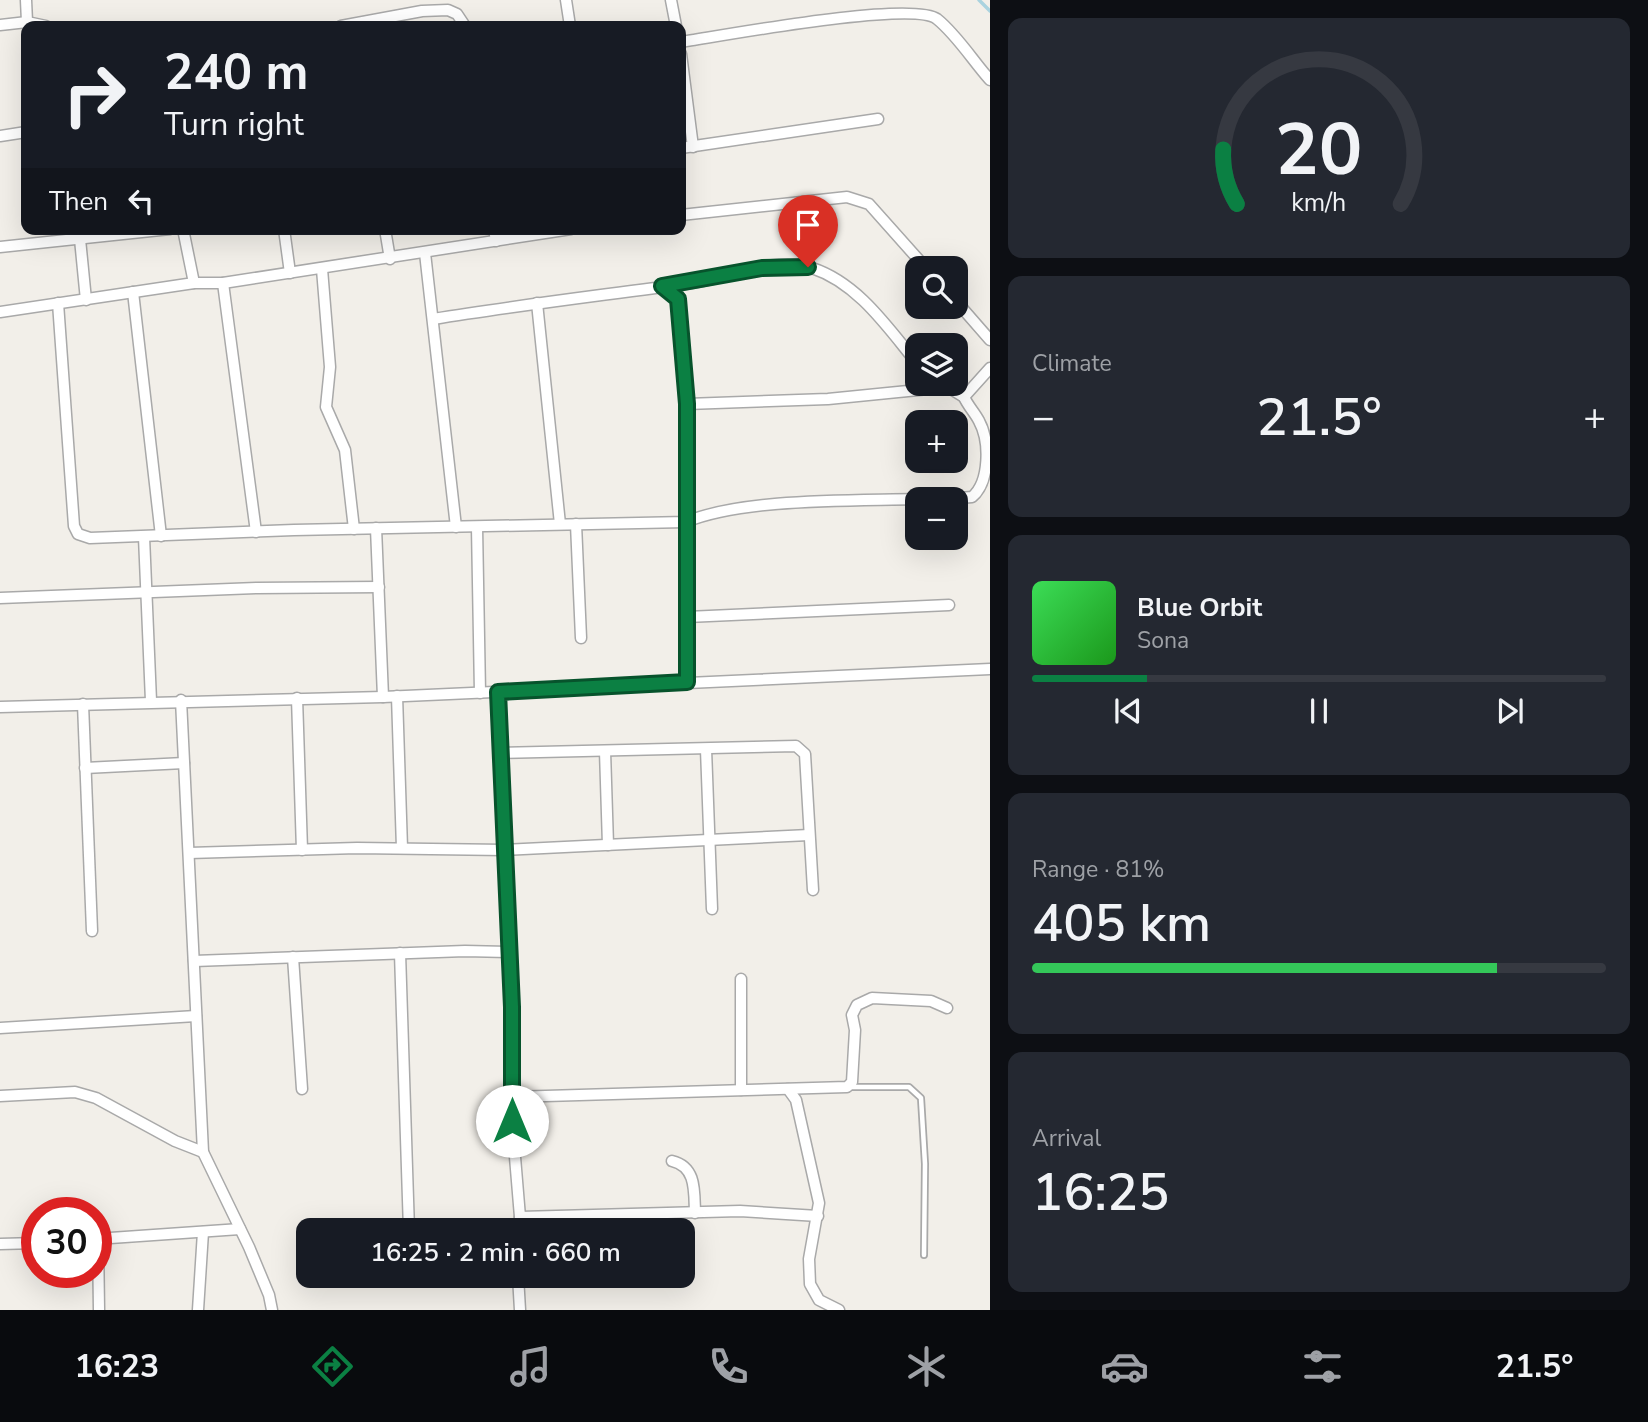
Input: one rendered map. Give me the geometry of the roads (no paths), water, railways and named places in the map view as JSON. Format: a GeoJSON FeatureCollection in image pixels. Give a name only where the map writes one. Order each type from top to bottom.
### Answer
{"type":"FeatureCollection","features":[{"type":"Feature","properties":{"kind":"street"},"geometry":{"type":"LineString","coordinates":[[26,0],[27,21]]}},
{"type":"Feature","properties":{"kind":"street"},"geometry":{"type":"LineString","coordinates":[[566,0],[569,21]]}},
{"type":"Feature","properties":{"kind":"street"},"geometry":{"type":"LineString","coordinates":[[671,0],[675,21]]}},
{"type":"Feature","properties":{"kind":"street"},"geometry":{"type":"LineString","coordinates":[[377,21],[439,9],[457,14],[462,21]]}},
{"type":"Feature","properties":{"kind":"street"},"geometry":{"type":"LineString","coordinates":[[686,41],[863,16],[916,12],[936,18],[990,80]]}},
{"type":"Feature","properties":{"kind":"street"},"geometry":{"type":"LineString","coordinates":[[0,25],[21,23]]}},
{"type":"Feature","properties":{"kind":"street"},"geometry":{"type":"LineString","coordinates":[[686,93],[693,147]]}},
{"type":"Feature","properties":{"kind":"street"},"geometry":{"type":"LineString","coordinates":[[686,148],[878,119]]}},
{"type":"Feature","properties":{"kind":"street"},"geometry":{"type":"LineString","coordinates":[[0,136],[21,133]]}},
{"type":"Feature","properties":{"kind":"street"},"geometry":{"type":"LineString","coordinates":[[686,214],[847,197],[859,199],[869,204],[915,256]]}},
{"type":"Feature","properties":{"kind":"street"},"geometry":{"type":"LineString","coordinates":[[0,247],[68,235]]}},
{"type":"Feature","properties":{"kind":"street"},"geometry":{"type":"LineString","coordinates":[[79,235],[86,300]]}},
{"type":"Feature","properties":{"kind":"street"},"geometry":{"type":"LineString","coordinates":[[184,235],[194,283]]}},
{"type":"Feature","properties":{"kind":"street"},"geometry":{"type":"LineString","coordinates":[[285,235],[290,273]]}},
{"type":"Feature","properties":{"kind":"street"},"geometry":{"type":"LineString","coordinates":[[386,235],[390,259]]}},
{"type":"Feature","properties":{"kind":"street"},"geometry":{"type":"LineString","coordinates":[[495,235],[496,241]]}},
{"type":"Feature","properties":{"kind":"street"},"geometry":{"type":"LineString","coordinates":[[0,312],[194,283],[223,283],[322,269],[534,235]]}},
{"type":"Feature","properties":{"kind":"street"},"geometry":{"type":"LineString","coordinates":[[425,253],[456,527]]}},
{"type":"Feature","properties":{"kind":"street"},"geometry":{"type":"LineString","coordinates":[[433,319],[662,286],[762,268],[808,267],[822,272],[855,294],[876,313],[905,348]]}},
{"type":"Feature","properties":{"kind":"street"},"geometry":{"type":"LineString","coordinates":[[322,269],[330,367],[326,407],[345,450],[354,529]]}},
{"type":"Feature","properties":{"kind":"street"},"geometry":{"type":"LineString","coordinates":[[223,283],[256,532]]}},
{"type":"Feature","properties":{"kind":"street"},"geometry":{"type":"LineString","coordinates":[[662,286],[678,299],[687,404],[687,682]]}},
{"type":"Feature","properties":{"kind":"street"},"geometry":{"type":"LineString","coordinates":[[133,292],[161,536]]}},
{"type":"Feature","properties":{"kind":"street"},"geometry":{"type":"LineString","coordinates":[[58,303],[74,526],[78,534],[90,538],[376,528],[687,522],[708,513],[780,506],[905,500]]}},
{"type":"Feature","properties":{"kind":"street"},"geometry":{"type":"LineString","coordinates":[[537,303],[560,524]]}},
{"type":"Feature","properties":{"kind":"street"},"geometry":{"type":"LineString","coordinates":[[968,315],[990,340]]}},
{"type":"Feature","properties":{"kind":"street"},"geometry":{"type":"LineString","coordinates":[[968,497],[972,497],[981,486],[986,455],[980,422],[964,397],[990,369]]}},
{"type":"Feature","properties":{"kind":"street"},"geometry":{"type":"LineString","coordinates":[[687,404],[828,399],[905,390]]}},
{"type":"Feature","properties":{"kind":"street"},"geometry":{"type":"LineString","coordinates":[[576,524],[581,638]]}},
{"type":"Feature","properties":{"kind":"street"},"geometry":{"type":"LineString","coordinates":[[477,527],[480,693]]}},
{"type":"Feature","properties":{"kind":"street"},"geometry":{"type":"LineString","coordinates":[[376,528],[383,697]]}},
{"type":"Feature","properties":{"kind":"street"},"geometry":{"type":"LineString","coordinates":[[144,537],[151,701]]}},
{"type":"Feature","properties":{"kind":"street"},"geometry":{"type":"LineString","coordinates":[[0,598],[257,588],[379,587]]}},
{"type":"Feature","properties":{"kind":"street"},"geometry":{"type":"LineString","coordinates":[[687,617],[949,605]]}},
{"type":"Feature","properties":{"kind":"street"},"geometry":{"type":"LineString","coordinates":[[0,707],[383,697],[990,669]]}},
{"type":"Feature","properties":{"kind":"street"},"geometry":{"type":"LineString","coordinates":[[498,692],[512,1007],[512,1097],[520,1217],[740,1211],[818,1216]]}},
{"type":"Feature","properties":{"kind":"street"},"geometry":{"type":"LineString","coordinates":[[397,696],[402,848]]}},
{"type":"Feature","properties":{"kind":"street"},"geometry":{"type":"LineString","coordinates":[[297,698],[302,850]]}},
{"type":"Feature","properties":{"kind":"street"},"geometry":{"type":"LineString","coordinates":[[181,701],[203,1152],[269,1295],[272,1310]]}},
{"type":"Feature","properties":{"kind":"street"},"geometry":{"type":"LineString","coordinates":[[83,704],[92,931]]}},
{"type":"Feature","properties":{"kind":"street"},"geometry":{"type":"LineString","coordinates":[[501,753],[796,746],[805,754],[813,890]]}},
{"type":"Feature","properties":{"kind":"street"},"geometry":{"type":"LineString","coordinates":[[706,749],[712,909]]}},
{"type":"Feature","properties":{"kind":"street"},"geometry":{"type":"LineString","coordinates":[[605,751],[608,845]]}},
{"type":"Feature","properties":{"kind":"street"},"geometry":{"type":"LineString","coordinates":[[85,768],[184,763]]}},
{"type":"Feature","properties":{"kind":"street"},"geometry":{"type":"LineString","coordinates":[[189,853],[402,848],[505,850],[809,835]]}},
{"type":"Feature","properties":{"kind":"street"},"geometry":{"type":"LineString","coordinates":[[194,961],[508,952]]}},
{"type":"Feature","properties":{"kind":"street"},"geometry":{"type":"LineString","coordinates":[[400,953],[409,1218]]}},
{"type":"Feature","properties":{"kind":"street"},"geometry":{"type":"LineString","coordinates":[[293,957],[302,1089]]}},
{"type":"Feature","properties":{"kind":"street"},"geometry":{"type":"LineString","coordinates":[[741,979],[741,1090]]}},
{"type":"Feature","properties":{"kind":"street"},"geometry":{"type":"LineString","coordinates":[[512,1097],[847,1087],[852,1082],[855,1030],[852,1015],[857,1005],[872,998],[931,1001],[947,1008]]}},
{"type":"Feature","properties":{"kind":"street"},"geometry":{"type":"LineString","coordinates":[[0,1028],[196,1016]]}},
{"type":"Feature","properties":{"kind":"street"},"geometry":{"type":"LineString","coordinates":[[788,1089],[796,1100],[819,1203],[809,1259],[810,1284],[819,1300],[839,1310]]}},
{"type":"Feature","properties":{"kind":"street"},"geometry":{"type":"LineString","coordinates":[[0,1096],[75,1092],[96,1098],[174,1141],[203,1152]]}},
{"type":"Feature","properties":{"kind":"street"},"geometry":{"type":"LineString","coordinates":[[672,1161],[683,1165],[690,1174],[695,1213]]}},
{"type":"Feature","properties":{"kind":"street"},"geometry":{"type":"LineString","coordinates":[[112,1238],[240,1229]]}},
{"type":"Feature","properties":{"kind":"street"},"geometry":{"type":"LineString","coordinates":[[198,1310],[203,1231]]}},
{"type":"Feature","properties":{"kind":"street"},"geometry":{"type":"LineString","coordinates":[[0,1244],[21,1243]]}},
{"type":"Feature","properties":{"kind":"street"},"geometry":{"type":"LineString","coordinates":[[98,1288],[99,1310]]}},
{"type":"Feature","properties":{"kind":"street"},"geometry":{"type":"LineString","coordinates":[[519,1288],[520,1310]]}},
{"type":"Feature","properties":{"kind":"lane"},"geometry":{"type":"LineString","coordinates":[[847,1087],[909,1087],[921,1098],[925,1164],[924,1255]]}},
{"type":"Feature","properties":{"kind":"waterway"},"geometry":{"type":"LineString","coordinates":[[979,0],[990,11]]}}]}
